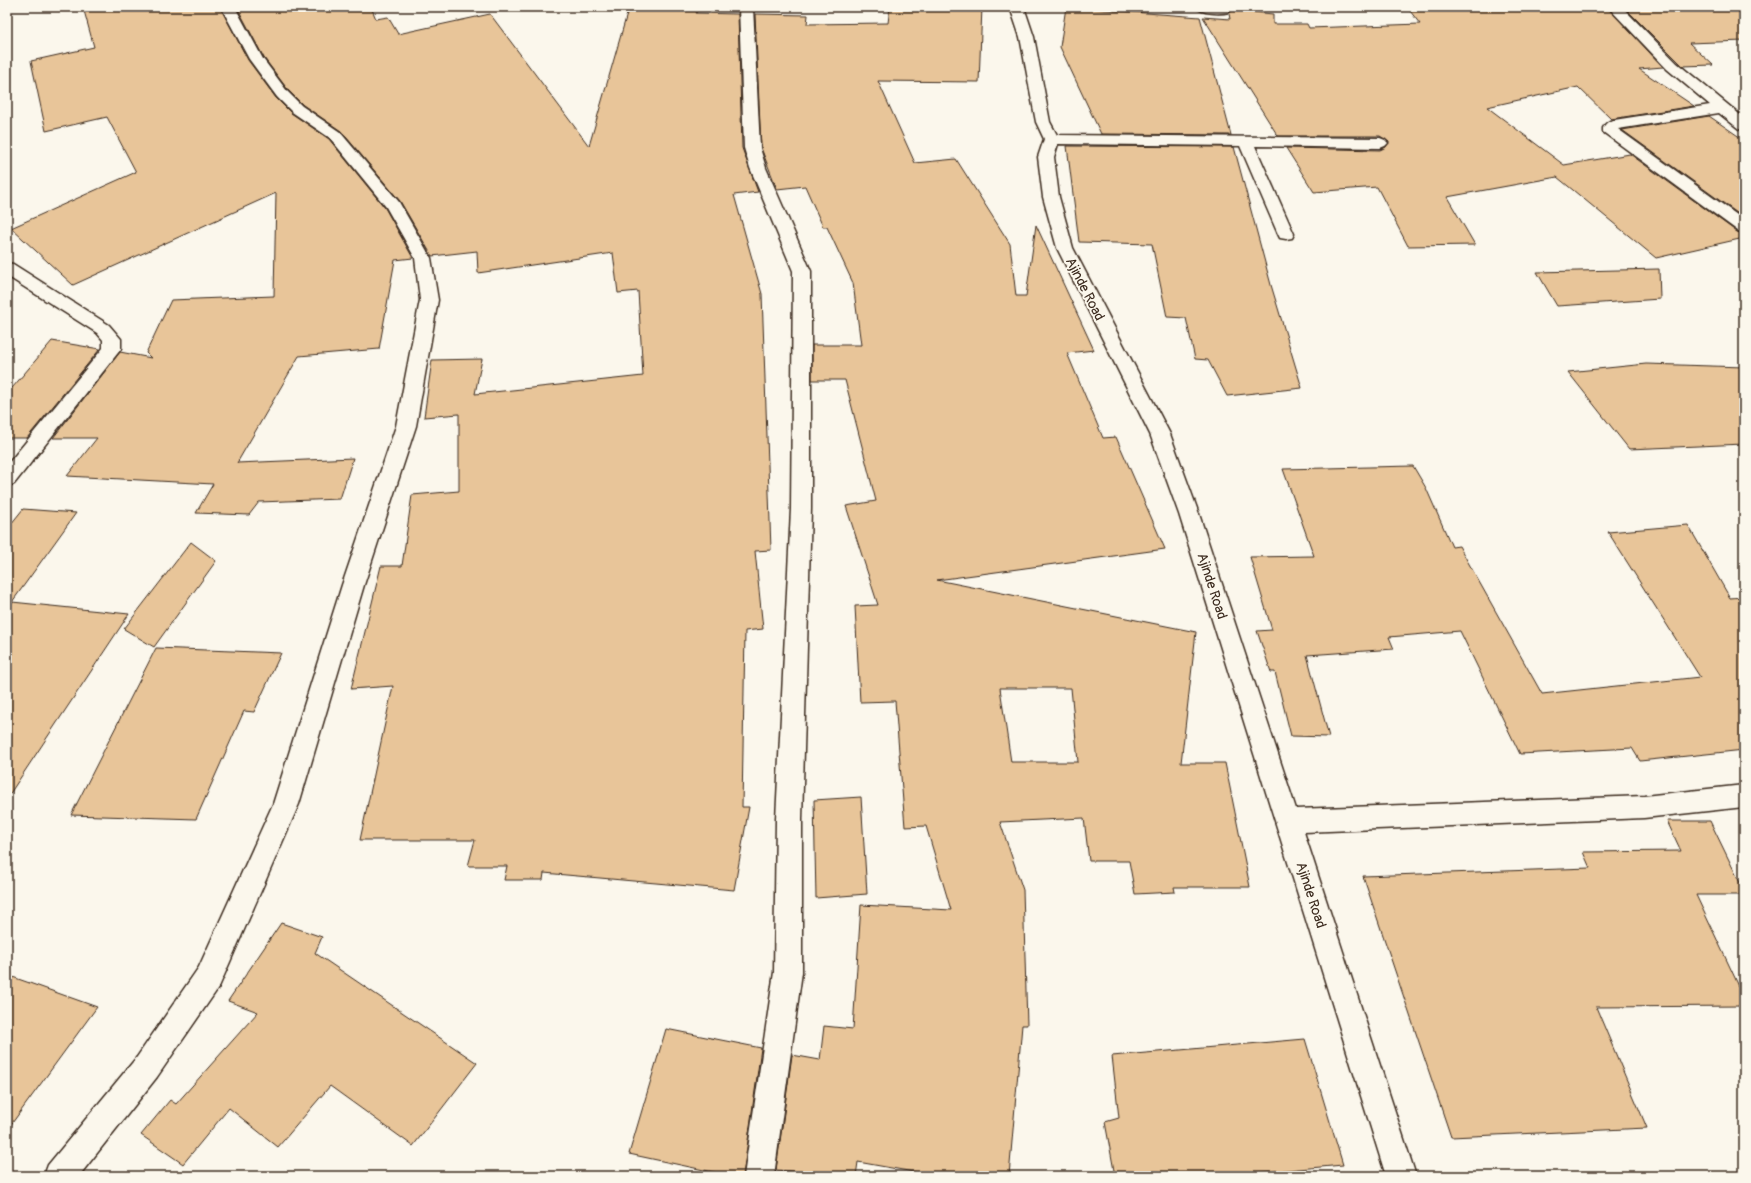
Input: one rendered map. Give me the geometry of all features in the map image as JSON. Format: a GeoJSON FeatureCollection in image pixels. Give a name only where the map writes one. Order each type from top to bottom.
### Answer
{"type":"FeatureCollection","features":[{"type":"Feature","properties":{"kind":"street"},"geometry":{"type":"LineString","coordinates":[[59,1176],[147,1067],[209,977],[286,804],[353,585],[406,426],[429,300],[423,258],[393,205],[335,135],[325,125],[293,106],[268,77],[228,7]]}},
{"type":"Feature","properties":{"kind":"street"},"geometry":{"type":"LineString","coordinates":[[746,7],[752,148],[758,168],[802,271],[801,509],[788,819],[788,972],[759,1176]]}},
{"type":"Feature","properties":{"kind":"street"},"geometry":{"type":"LineString","coordinates":[[1017,7],[1027,37],[1043,122],[1052,139],[1380,142]]}},
{"type":"Feature","properties":{"kind":"street"},"geometry":{"type":"LineString","coordinates":[[1203,7],[1224,9]]}},
{"type":"Feature","properties":{"kind":"street"},"geometry":{"type":"LineString","coordinates":[[1615,7],[1672,66],[1744,126]]}},
{"type":"Feature","properties":{"kind":"street"},"geometry":{"type":"LineString","coordinates":[[1723,108],[1614,124],[1610,128],[1611,132],[1744,228]]}},
{"type":"Feature","properties":{"kind":"street","name":"Ajinde Road"},"geometry":{"type":"LineString","coordinates":[[1052,139],[1046,157],[1051,197],[1064,248],[1160,434],[1189,514],[1401,1176]]}},
{"type":"Feature","properties":{"kind":"street"},"geometry":{"type":"LineString","coordinates":[[1246,141],[1286,234]]}},
{"type":"Feature","properties":{"kind":"street"},"geometry":{"type":"LineString","coordinates":[[7,268],[103,329],[112,339],[112,349],[7,480]]}},
{"type":"Feature","properties":{"kind":"street"},"geometry":{"type":"LineString","coordinates":[[1288,821],[1644,807],[1744,796]]}},
{"type":"Feature","properties":{"kind":"building"},"geometry":{"type":"Polygon","coordinates":[[[83,7],[220,7],[248,60],[276,98],[291,113],[329,139],[385,208],[413,258],[395,260],[379,349],[299,356],[237,463],[353,458],[340,499],[259,502],[249,515],[196,513],[213,484],[67,476],[97,438],[53,438],[120,352],[151,358],[146,353],[171,300],[274,296],[276,193],[73,285],[11,228],[136,172],[107,117],[46,131],[31,61],[94,47],[83,7]]]}},
{"type":"Feature","properties":{"kind":"building"},"geometry":{"type":"Polygon","coordinates":[[[237,7],[371,7],[376,19],[388,17],[398,34],[490,14],[589,146],[629,7],[699,7],[696,13],[738,14],[742,148],[758,192],[734,195],[762,294],[771,550],[755,551],[763,629],[745,631],[742,807],[749,807],[734,890],[544,873],[543,880],[504,880],[507,866],[468,866],[475,840],[360,840],[393,686],[351,689],[381,566],[402,566],[412,495],[459,491],[459,414],[424,417],[432,360],[482,359],[475,394],[643,376],[638,291],[618,293],[613,253],[478,273],[477,251],[432,256],[400,201],[341,131],[303,105],[288,90],[264,58],[237,7]]]}},
{"type":"Feature","properties":{"kind":"building"},"geometry":{"type":"Polygon","coordinates":[[[890,7],[982,7],[979,82],[878,81],[915,163],[956,159],[1010,244],[1016,296],[1026,296],[1036,225],[1094,350],[1067,353],[1103,438],[1116,437],[1165,549],[937,580],[1196,632],[1181,763],[1225,763],[1250,887],[1174,887],[1175,892],[1135,894],[1129,861],[1089,861],[1084,818],[1000,822],[1023,890],[1027,1025],[1022,1025],[1009,1176],[936,1176],[858,1162],[856,1176],[776,1170],[792,1055],[820,1060],[824,1026],[853,1029],[861,905],[951,910],[926,826],[905,827],[895,701],[860,702],[855,606],[878,605],[846,506],[876,501],[845,380],[812,380],[812,345],[861,345],[853,283],[827,227],[823,227],[805,186],[777,189],[761,148],[755,14],[808,15],[807,24],[888,23],[890,7]],[[1000,688],[1011,762],[1078,762],[1071,688],[1000,688]]]}},
{"type":"Feature","properties":{"kind":"building"},"geometry":{"type":"Polygon","coordinates":[[[1066,7],[1200,17],[1231,135],[1101,134],[1060,47],[1066,7]]]}},
{"type":"Feature","properties":{"kind":"building"},"geometry":{"type":"Polygon","coordinates":[[[1407,7],[1607,7],[1663,67],[1639,69],[1694,106],[1611,119],[1578,87],[1487,107],[1564,165],[1630,154],[1737,232],[1744,234],[1744,238],[1656,258],[1557,177],[1447,197],[1475,245],[1408,246],[1377,187],[1314,192],[1286,148],[1380,150],[1386,147],[1389,142],[1380,136],[1278,136],[1203,17],[1230,19],[1229,14],[1232,10],[1273,14],[1273,24],[1307,24],[1309,28],[1420,24],[1407,7]]]}},
{"type":"Feature","properties":{"kind":"building"},"geometry":{"type":"Polygon","coordinates":[[[1624,7],[1744,7],[1744,41],[1689,43],[1713,65],[1683,66],[1624,7]]]}},
{"type":"Feature","properties":{"kind":"building"},"geometry":{"type":"Polygon","coordinates":[[[1709,116],[1744,140],[1744,218],[1622,130],[1709,116]]]}},
{"type":"Feature","properties":{"kind":"building"},"geometry":{"type":"Polygon","coordinates":[[[1067,146],[1234,147],[1271,285],[1302,388],[1227,396],[1208,360],[1195,359],[1186,318],[1167,317],[1152,244],[1079,242],[1067,146]]]}},
{"type":"Feature","properties":{"kind":"building"},"geometry":{"type":"Polygon","coordinates":[[[1659,269],[1660,299],[1557,306],[1537,272],[1659,269]]]}},
{"type":"Feature","properties":{"kind":"building"},"geometry":{"type":"Polygon","coordinates":[[[52,341],[100,349],[27,438],[7,438],[7,394],[52,341]]]}},
{"type":"Feature","properties":{"kind":"building"},"geometry":{"type":"Polygon","coordinates":[[[1646,364],[1744,367],[1744,444],[1629,449],[1568,372],[1646,364]]]}},
{"type":"Feature","properties":{"kind":"building"},"geometry":{"type":"Polygon","coordinates":[[[1413,466],[1426,488],[1452,547],[1459,546],[1542,694],[1700,677],[1608,532],[1688,525],[1730,598],[1744,597],[1744,750],[1640,761],[1632,748],[1520,754],[1460,631],[1389,637],[1394,649],[1307,655],[1329,737],[1291,736],[1275,672],[1271,672],[1257,631],[1272,630],[1250,557],[1314,556],[1283,469],[1413,466]]]}},
{"type":"Feature","properties":{"kind":"building"},"geometry":{"type":"Polygon","coordinates":[[[23,509],[76,513],[12,602],[129,614],[7,798],[7,529],[23,509]]]}},
{"type":"Feature","properties":{"kind":"building"},"geometry":{"type":"Polygon","coordinates":[[[191,542],[216,561],[154,647],[124,629],[191,542]]]}},
{"type":"Feature","properties":{"kind":"building"},"geometry":{"type":"Polygon","coordinates":[[[156,648],[281,653],[254,712],[244,711],[196,819],[71,815],[156,648]]]}},
{"type":"Feature","properties":{"kind":"building"},"geometry":{"type":"Polygon","coordinates":[[[861,797],[867,894],[816,898],[814,800],[861,797]]]}},
{"type":"Feature","properties":{"kind":"building"},"geometry":{"type":"Polygon","coordinates":[[[1667,821],[1710,821],[1744,891],[1744,895],[1696,895],[1744,997],[1744,1006],[1596,1007],[1647,1128],[1451,1137],[1363,876],[1590,868],[1583,852],[1681,851],[1667,821]]]}},
{"type":"Feature","properties":{"kind":"building"},"geometry":{"type":"Polygon","coordinates":[[[281,923],[322,937],[315,953],[477,1063],[413,1146],[330,1086],[278,1147],[229,1108],[183,1164],[141,1135],[170,1100],[176,1104],[258,1012],[228,1001],[281,923]]]}},
{"type":"Feature","properties":{"kind":"building"},"geometry":{"type":"Polygon","coordinates":[[[7,975],[97,1007],[7,1130],[7,975]]]}},
{"type":"Feature","properties":{"kind":"building"},"geometry":{"type":"Polygon","coordinates":[[[666,1029],[761,1048],[743,1176],[732,1176],[629,1154],[666,1029]]]}},
{"type":"Feature","properties":{"kind":"building"},"geometry":{"type":"Polygon","coordinates":[[[1305,1039],[1343,1165],[1220,1176],[1115,1176],[1105,1122],[1119,1118],[1112,1056],[1305,1039]]]}}]}
